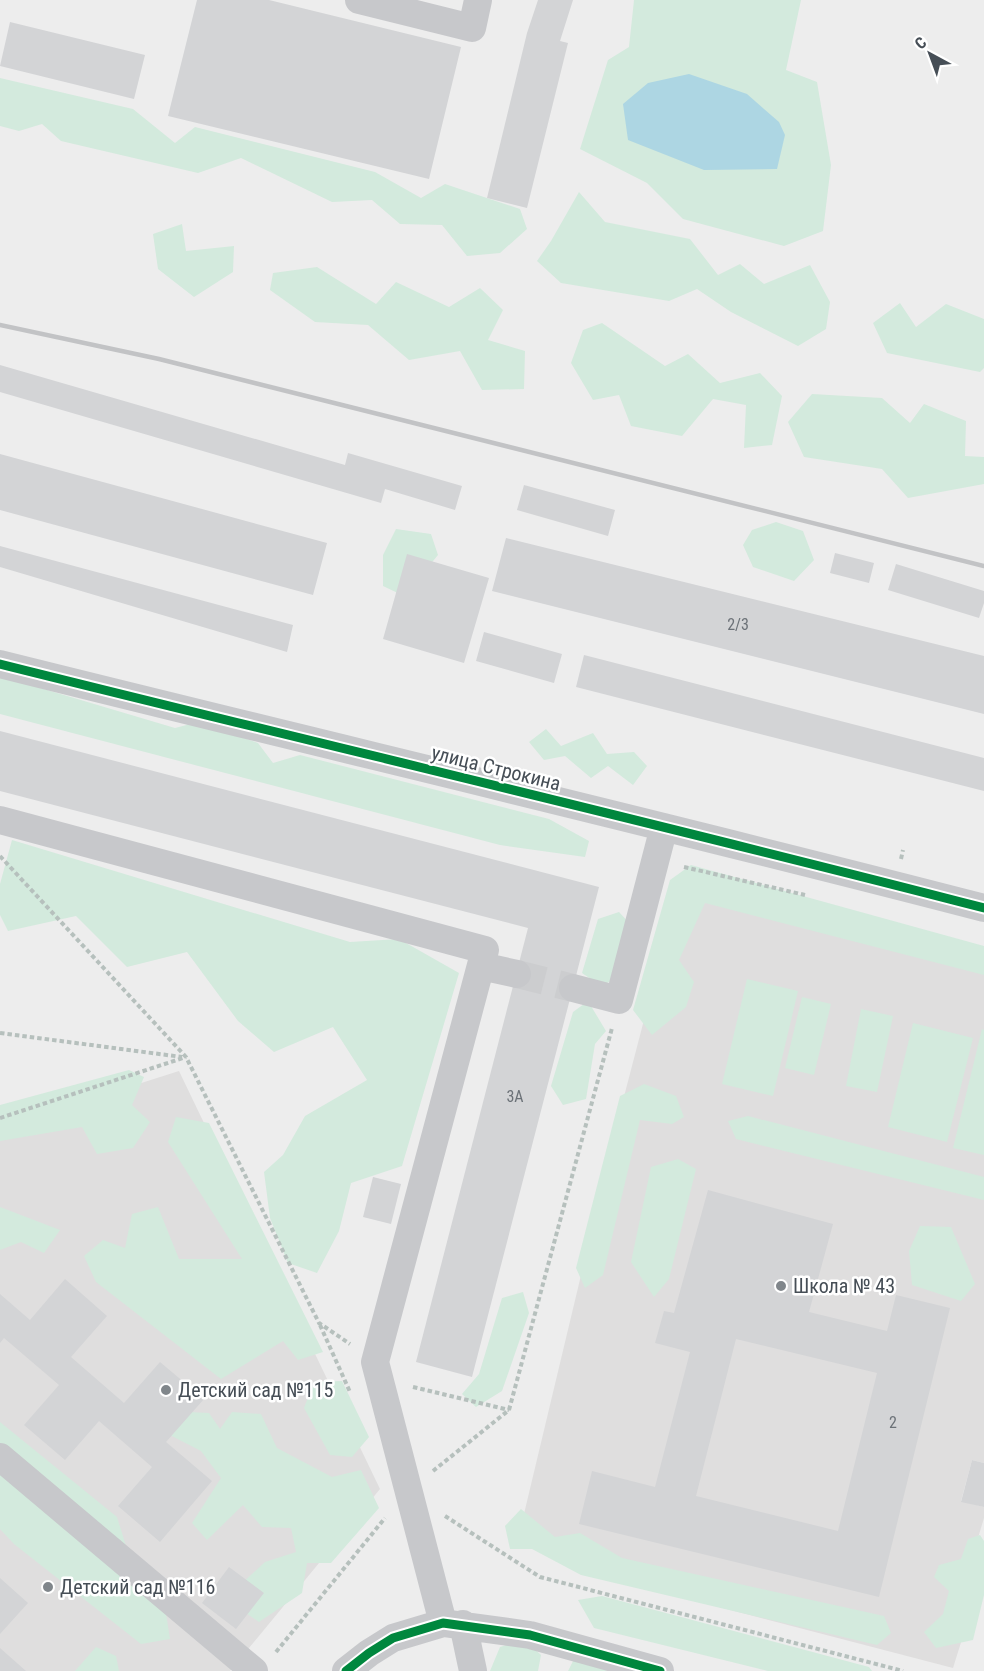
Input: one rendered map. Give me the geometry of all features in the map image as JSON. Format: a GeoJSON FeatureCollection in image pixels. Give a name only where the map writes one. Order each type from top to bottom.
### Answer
{"type":"FeatureCollection","features":[{"type":"Feature","properties":{"kind":"street"},"geometry":{"type":"LineString","coordinates":[[359,0],[472,28],[478,0]]}},
{"type":"Feature","properties":{"kind":"street","name":"улица Строкина"},"geometry":{"type":"LineString","coordinates":[[0,664],[984,908]]}},
{"type":"Feature","properties":{"kind":"street"},"geometry":{"type":"LineString","coordinates":[[0,820],[485,950],[375,1362],[408,1491],[453,1623],[473,1671]]}},
{"type":"Feature","properties":{"kind":"street"},"geometry":{"type":"LineString","coordinates":[[573,988],[620,1000],[664,827]]}},
{"type":"Feature","properties":{"kind":"street"},"geometry":{"type":"LineString","coordinates":[[481,966],[517,974]]}},
{"type":"Feature","properties":{"kind":"street"},"geometry":{"type":"LineString","coordinates":[[0,1457],[264,1662]]}},
{"type":"Feature","properties":{"kind":"street"},"geometry":{"type":"LineString","coordinates":[[346,1671],[393,1638],[453,1623],[530,1635],[660,1671]]}},
{"type":"Feature","properties":{"kind":"path"},"geometry":{"type":"LineString","coordinates":[[0,856],[186,1057],[319,1323],[414,1388],[509,1410]]}},
{"type":"Feature","properties":{"kind":"path"},"geometry":{"type":"LineString","coordinates":[[264,1662],[408,1491],[509,1410],[620,1000]]}},
{"type":"Feature","properties":{"kind":"path"},"geometry":{"type":"LineString","coordinates":[[0,1033],[186,1057]]}},
{"type":"Feature","properties":{"kind":"path"},"geometry":{"type":"LineString","coordinates":[[0,1118],[186,1057]]}},
{"type":"Feature","properties":{"kind":"path"},"geometry":{"type":"LineString","coordinates":[[408,1491],[540,1577],[903,1671]]}},
{"type":"Feature","properties":{"kind":"shaded area","name":"Школа № 43"},"geometry":{"type":"Polygon","coordinates":[[[681,878],[984,956],[984,1463],[972,1460],[961,1501],[984,1507],[984,1518],[974,1551],[984,1569],[953,1668],[577,1570],[518,1539],[620,1112],[681,878]]]}},
{"type":"Feature","properties":{"kind":"shaded area","name":"Детский сад №115"},"geometry":{"type":"Polygon","coordinates":[[[179,1071],[380,1489],[230,1671],[0,1671],[0,1128],[179,1071]]]}},
{"type":"Feature","properties":{"kind":"green space"},"geometry":{"type":"Polygon","coordinates":[[[634,0],[801,0],[786,70],[817,82],[831,165],[823,231],[784,246],[683,219],[647,183],[580,149],[608,60],[629,47],[634,0]]]}},
{"type":"Feature","properties":{"kind":"green space"},"geometry":{"type":"Polygon","coordinates":[[[0,78],[133,109],[175,143],[195,127],[375,172],[421,198],[445,184],[520,209],[527,229],[500,253],[467,256],[442,225],[400,224],[372,200],[332,202],[241,158],[198,173],[61,141],[42,124],[19,131],[0,126],[0,78]]]}},
{"type":"Feature","properties":{"kind":"green space"},"geometry":{"type":"Polygon","coordinates":[[[579,192],[605,222],[690,239],[718,275],[740,264],[764,284],[810,265],[830,302],[826,329],[798,346],[731,312],[697,289],[669,301],[561,283],[537,261],[579,192]]]}},
{"type":"Feature","properties":{"kind":"green space"},"geometry":{"type":"Polygon","coordinates":[[[182,224],[186,251],[234,246],[233,272],[194,297],[158,269],[153,234],[182,224]]]}},
{"type":"Feature","properties":{"kind":"green space"},"geometry":{"type":"Polygon","coordinates":[[[317,267],[376,304],[396,282],[449,307],[480,288],[503,310],[488,340],[525,351],[524,389],[482,390],[460,351],[409,360],[368,325],[315,322],[270,290],[273,273],[317,267]]]}},
{"type":"Feature","properties":{"kind":"green space"},"geometry":{"type":"Polygon","coordinates":[[[900,303],[916,327],[946,304],[984,319],[984,368],[980,372],[887,353],[873,323],[900,303]]]}},
{"type":"Feature","properties":{"kind":"green space"},"geometry":{"type":"Polygon","coordinates":[[[602,323],[665,366],[688,354],[720,383],[760,373],[782,396],[772,445],[744,448],[746,405],[713,399],[682,436],[631,426],[619,395],[593,400],[571,363],[583,330],[602,323]]]}},
{"type":"Feature","properties":{"kind":"green space"},"geometry":{"type":"Polygon","coordinates":[[[812,394],[882,398],[910,423],[924,404],[966,421],[965,456],[984,457],[984,484],[908,498],[882,469],[804,457],[788,422],[812,394]]]}},
{"type":"Feature","properties":{"kind":"green space"},"geometry":{"type":"Polygon","coordinates":[[[776,522],[803,531],[814,560],[794,581],[753,567],[743,545],[752,530],[776,522]]]}},
{"type":"Feature","properties":{"kind":"green space"},"geometry":{"type":"Polygon","coordinates":[[[396,529],[431,534],[438,555],[404,596],[383,586],[383,555],[396,529]]]}},
{"type":"Feature","properties":{"kind":"green space"},"geometry":{"type":"Polygon","coordinates":[[[0,676],[175,728],[198,722],[258,743],[273,763],[300,755],[549,819],[589,841],[585,857],[500,845],[0,714],[0,676]]]}},
{"type":"Feature","properties":{"kind":"green space"},"geometry":{"type":"Polygon","coordinates":[[[546,729],[561,746],[593,733],[607,754],[634,752],[647,766],[633,785],[608,766],[591,778],[565,756],[544,760],[529,742],[546,729]]]}},
{"type":"Feature","properties":{"kind":"green space"},"geometry":{"type":"Polygon","coordinates":[[[12,840],[350,942],[399,939],[459,973],[402,1166],[351,1183],[339,1231],[317,1273],[288,1263],[270,1218],[264,1172],[283,1155],[305,1116],[367,1080],[333,1027],[274,1052],[238,1021],[187,952],[127,967],[76,916],[8,931],[0,915],[0,884],[12,840]]]}},
{"type":"Feature","properties":{"kind":"green space"},"geometry":{"type":"Polygon","coordinates":[[[691,865],[984,946],[984,975],[705,903],[679,960],[694,982],[686,1007],[652,1035],[633,1010],[670,880],[691,865]]]}},
{"type":"Feature","properties":{"kind":"green space"},"geometry":{"type":"Polygon","coordinates":[[[619,912],[633,927],[619,977],[601,986],[582,973],[598,919],[619,912]]]}},
{"type":"Feature","properties":{"kind":"green space"},"geometry":{"type":"Polygon","coordinates":[[[747,979],[798,991],[773,1096],[722,1084],[747,979]]]}},
{"type":"Feature","properties":{"kind":"green space"},"geometry":{"type":"Polygon","coordinates":[[[802,997],[831,1004],[814,1075],[785,1068],[802,997]]]}},
{"type":"Feature","properties":{"kind":"green space"},"geometry":{"type":"Polygon","coordinates":[[[588,1001],[606,1031],[595,1044],[586,1099],[563,1105],[551,1086],[573,1012],[588,1001]]]}},
{"type":"Feature","properties":{"kind":"green space"},"geometry":{"type":"Polygon","coordinates":[[[861,1009],[893,1016],[877,1092],[846,1086],[861,1009]]]}},
{"type":"Feature","properties":{"kind":"green space"},"geometry":{"type":"Polygon","coordinates":[[[913,1023],[973,1038],[947,1142],[888,1127],[913,1023]]]}},
{"type":"Feature","properties":{"kind":"green space"},"geometry":{"type":"Polygon","coordinates":[[[982,1029],[984,1030],[984,1155],[953,1148],[982,1029]]]}},
{"type":"Feature","properties":{"kind":"green space"},"geometry":{"type":"Polygon","coordinates":[[[129,1070],[144,1077],[132,1105],[150,1122],[133,1148],[97,1154],[82,1127],[0,1141],[0,1105],[129,1070]]]}},
{"type":"Feature","properties":{"kind":"green space"},"geometry":{"type":"Polygon","coordinates":[[[644,1084],[676,1096],[684,1117],[672,1124],[640,1120],[603,1275],[585,1288],[576,1268],[620,1096],[644,1084]]]}},
{"type":"Feature","properties":{"kind":"green space"},"geometry":{"type":"Polygon","coordinates":[[[748,1116],[984,1177],[984,1200],[736,1139],[728,1121],[748,1116]]]}},
{"type":"Feature","properties":{"kind":"green space"},"geometry":{"type":"Polygon","coordinates":[[[176,1117],[209,1123],[323,1352],[298,1360],[283,1341],[221,1379],[96,1282],[84,1256],[103,1240],[125,1248],[132,1214],[158,1207],[179,1259],[242,1259],[168,1142],[176,1117]]]}},
{"type":"Feature","properties":{"kind":"green space"},"geometry":{"type":"Polygon","coordinates":[[[678,1159],[696,1169],[669,1279],[654,1297],[631,1262],[651,1167],[678,1159]]]}},
{"type":"Feature","properties":{"kind":"green space"},"geometry":{"type":"Polygon","coordinates":[[[0,1207],[60,1230],[44,1253],[21,1242],[0,1250],[0,1207]]]}},
{"type":"Feature","properties":{"kind":"green space"},"geometry":{"type":"Polygon","coordinates":[[[920,1226],[951,1227],[975,1284],[961,1301],[912,1285],[909,1251],[920,1226]]]}},
{"type":"Feature","properties":{"kind":"green space"},"geometry":{"type":"Polygon","coordinates":[[[523,1292],[529,1313],[502,1391],[476,1407],[462,1394],[479,1374],[502,1298],[523,1292]]]}},
{"type":"Feature","properties":{"kind":"green space"},"geometry":{"type":"Polygon","coordinates":[[[342,1381],[369,1437],[352,1457],[330,1455],[304,1408],[314,1382],[342,1381]]]}},
{"type":"Feature","properties":{"kind":"green space"},"geometry":{"type":"Polygon","coordinates":[[[168,1411],[209,1413],[220,1429],[232,1412],[261,1414],[277,1448],[332,1477],[361,1470],[379,1508],[331,1563],[307,1563],[302,1593],[259,1622],[240,1609],[239,1586],[265,1562],[296,1552],[291,1528],[262,1527],[243,1505],[207,1540],[192,1523],[221,1478],[201,1451],[162,1431],[168,1411]]]}},
{"type":"Feature","properties":{"kind":"green space"},"geometry":{"type":"Polygon","coordinates":[[[0,1422],[117,1517],[126,1546],[165,1607],[170,1639],[141,1644],[14,1544],[0,1529],[0,1422]]]}},
{"type":"Feature","properties":{"kind":"green space"},"geometry":{"type":"Polygon","coordinates":[[[521,1509],[555,1537],[580,1533],[622,1558],[884,1616],[891,1633],[877,1645],[581,1575],[532,1549],[510,1549],[505,1526],[521,1509]]]}},
{"type":"Feature","properties":{"kind":"green space"},"geometry":{"type":"Polygon","coordinates":[[[980,1535],[984,1541],[984,1595],[973,1640],[936,1648],[924,1632],[943,1614],[949,1591],[934,1577],[939,1565],[961,1559],[968,1539],[980,1535]]]}},
{"type":"Feature","properties":{"kind":"green space"},"geometry":{"type":"Polygon","coordinates":[[[602,1596],[869,1667],[872,1671],[768,1671],[594,1628],[578,1600],[602,1596]]]}},
{"type":"Feature","properties":{"kind":"green space"},"geometry":{"type":"Polygon","coordinates":[[[524,1639],[541,1655],[538,1671],[490,1671],[500,1647],[524,1639]]]}},
{"type":"Feature","properties":{"kind":"green space"},"geometry":{"type":"Polygon","coordinates":[[[96,1647],[116,1656],[119,1671],[75,1671],[96,1647]]]}},
{"type":"Feature","properties":{"kind":"green space"},"geometry":{"type":"Polygon","coordinates":[[[574,1659],[661,1671],[568,1671],[574,1659]]]}},
{"type":"Feature","properties":{"kind":"water"},"geometry":{"type":"Polygon","coordinates":[[[689,74],[747,94],[779,122],[785,135],[777,169],[704,170],[628,140],[623,104],[648,83],[689,74]]]}},
{"type":"Feature","properties":{"kind":"building"},"geometry":{"type":"Polygon","coordinates":[[[197,0],[269,0],[461,47],[429,179],[168,116],[197,0]]]}},
{"type":"Feature","properties":{"kind":"building"},"geometry":{"type":"Polygon","coordinates":[[[538,0],[573,0],[560,41],[568,43],[527,208],[487,198],[527,33],[538,0]]]}},
{"type":"Feature","properties":{"kind":"building"},"geometry":{"type":"Polygon","coordinates":[[[10,22],[145,55],[134,99],[0,66],[10,22]]]}},
{"type":"Feature","properties":{"kind":"building"},"geometry":{"type":"Polygon","coordinates":[[[0,365],[345,465],[348,453],[462,486],[455,510],[385,489],[381,503],[0,392],[0,365]]]}},
{"type":"Feature","properties":{"kind":"building"},"geometry":{"type":"Polygon","coordinates":[[[0,454],[327,543],[313,595],[0,510],[0,454]]]}},
{"type":"Feature","properties":{"kind":"building"},"geometry":{"type":"Polygon","coordinates":[[[524,485],[615,510],[608,536],[517,510],[524,485]]]}},
{"type":"Feature","properties":{"kind":"building"},"geometry":{"type":"Polygon","coordinates":[[[506,538],[984,656],[984,714],[492,591],[506,538]]]}},
{"type":"Feature","properties":{"kind":"building"},"geometry":{"type":"Polygon","coordinates":[[[0,546],[293,625],[287,652],[0,567],[0,546]]]}},
{"type":"Feature","properties":{"kind":"building"},"geometry":{"type":"Polygon","coordinates":[[[835,553],[874,563],[869,583],[830,573],[835,553]]]}},
{"type":"Feature","properties":{"kind":"building"},"geometry":{"type":"Polygon","coordinates":[[[407,554],[489,578],[464,663],[383,639],[407,554]]]}},
{"type":"Feature","properties":{"kind":"building"},"geometry":{"type":"Polygon","coordinates":[[[896,564],[984,591],[984,603],[979,618],[888,590],[896,564]]]}},
{"type":"Feature","properties":{"kind":"building"},"geometry":{"type":"Polygon","coordinates":[[[484,632],[562,654],[554,683],[476,661],[484,632]]]}},
{"type":"Feature","properties":{"kind":"building"},"geometry":{"type":"Polygon","coordinates":[[[584,655],[984,758],[984,791],[576,687],[584,655]]]}},
{"type":"Feature","properties":{"kind":"building"},"geometry":{"type":"Polygon","coordinates":[[[0,731],[599,887],[472,1377],[416,1362],[528,928],[0,791],[0,731]]]}},
{"type":"Feature","properties":{"kind":"building"},"geometry":{"type":"Polygon","coordinates":[[[373,1177],[401,1184],[391,1224],[363,1217],[373,1177]]]}},
{"type":"Feature","properties":{"kind":"building"},"geometry":{"type":"Polygon","coordinates":[[[708,1190],[833,1224],[809,1312],[887,1331],[896,1295],[950,1308],[879,1597],[579,1524],[592,1471],[655,1487],[690,1352],[655,1343],[664,1311],[674,1313],[708,1190]],[[736,1339],[696,1496],[838,1531],[877,1373],[736,1339]]]}},
{"type":"Feature","properties":{"kind":"building"},"geometry":{"type":"Polygon","coordinates":[[[65,1279],[107,1316],[71,1357],[124,1403],[160,1362],[204,1399],[166,1442],[212,1481],[160,1542],[118,1506],[152,1467],[99,1421],[65,1460],[24,1425],[59,1385],[4,1338],[0,1343],[0,1294],[30,1320],[65,1279]]]}},
{"type":"Feature","properties":{"kind":"building"},"geometry":{"type":"Polygon","coordinates":[[[972,1460],[984,1463],[984,1507],[961,1502],[972,1460]]]}},
{"type":"Feature","properties":{"kind":"building"},"geometry":{"type":"Polygon","coordinates":[[[229,1567],[264,1593],[236,1629],[202,1603],[229,1567]]]}},
{"type":"Feature","properties":{"kind":"building"},"geometry":{"type":"Polygon","coordinates":[[[0,1578],[28,1603],[0,1634],[0,1578]]]}},
{"type":"Feature","properties":{"kind":"building"},"geometry":{"type":"Polygon","coordinates":[[[0,1648],[26,1671],[0,1671],[0,1648]]]}},
{"type":"Feature","properties":{"kind":"tunnel"},"geometry":{"type":"LineString","coordinates":[[517,974],[573,988]]}},
{"type":"Feature","properties":{"kind":"railway"},"geometry":{"type":"LineString","coordinates":[[0,325],[159,359],[984,566]]}},
{"type":"Feature","properties":{"kind":"cycle path"},"geometry":{"type":"LineString","coordinates":[[0,664],[984,908]]}},
{"type":"Feature","properties":{"kind":"cycle path"},"geometry":{"type":"LineString","coordinates":[[346,1671],[393,1638],[443,1623],[530,1635],[660,1671]]}},
{"type":"Feature","properties":{"kind":"place","name":"Школа № 43"},"geometry":{"type":"Point","coordinates":[781,1286]}},
{"type":"Feature","properties":{"kind":"place","name":"Детский сад №115"},"geometry":{"type":"Point","coordinates":[166,1390]}},
{"type":"Feature","properties":{"kind":"place","name":"Детский сад №116"},"geometry":{"type":"Point","coordinates":[48,1587]}}]}
